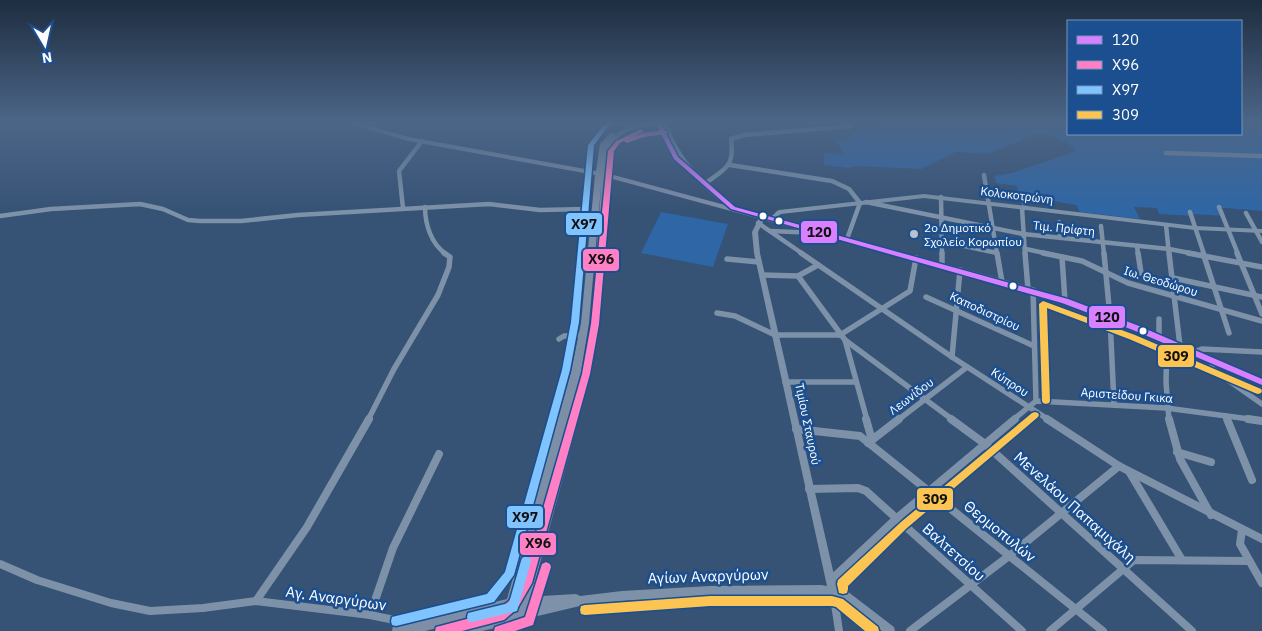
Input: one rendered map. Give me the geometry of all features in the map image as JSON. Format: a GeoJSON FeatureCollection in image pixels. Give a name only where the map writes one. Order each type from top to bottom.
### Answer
{"type":"FeatureCollection","features":[{"type":"Feature","properties":{"kind":"main road"},"geometry":{"type":"LineString","coordinates":[[475,151],[602,176],[735,208],[757,218],[773,218],[1030,290],[1110,317],[1262,382]]}},
{"type":"Feature","properties":{"kind":"main road"},"geometry":{"type":"LineString","coordinates":[[516,631],[586,373],[595,324],[603,151]]}},
{"type":"Feature","properties":{"kind":"main road"},"geometry":{"type":"LineString","coordinates":[[507,625],[570,394],[583,335],[602,176],[607,151]]}},
{"type":"Feature","properties":{"kind":"main road"},"geometry":{"type":"LineString","coordinates":[[671,151],[704,184],[735,208]]}},
{"type":"Feature","properties":{"kind":"main road"},"geometry":{"type":"LineString","coordinates":[[675,151],[682,163]]}},
{"type":"Feature","properties":{"kind":"main road"},"geometry":{"type":"LineString","coordinates":[[495,608],[505,598],[518,579]]}},
{"type":"Feature","properties":{"kind":"main road","name":"Αγίων Αναργύρων"},"geometry":{"type":"LineString","coordinates":[[398,631],[525,602]]}},
{"type":"Feature","properties":{"kind":"main road"},"geometry":{"type":"LineString","coordinates":[[457,631],[507,625],[521,615]]}},
{"type":"Feature","properties":{"kind":"street"},"geometry":{"type":"LineString","coordinates":[[403,208],[399,171],[414,151]]}},
{"type":"Feature","properties":{"kind":"street"},"geometry":{"type":"LineString","coordinates":[[704,184],[718,176],[730,165],[733,151]]}},
{"type":"Feature","properties":{"kind":"street"},"geometry":{"type":"LineString","coordinates":[[1166,153],[1262,156]]}},
{"type":"Feature","properties":{"kind":"street"},"geometry":{"type":"LineString","coordinates":[[730,165],[832,181],[849,189],[863,203],[847,239]]}},
{"type":"Feature","properties":{"kind":"street"},"geometry":{"type":"LineString","coordinates":[[984,175],[1002,282]]}},
{"type":"Feature","properties":{"kind":"street","name":"Κολοκοτρώνη"},"geometry":{"type":"LineString","coordinates":[[773,218],[780,212],[918,196],[941,197],[1196,228],[1259,231]]}},
{"type":"Feature","properties":{"kind":"street"},"geometry":{"type":"LineString","coordinates":[[941,197],[942,265]]}},
{"type":"Feature","properties":{"kind":"street"},"geometry":{"type":"LineString","coordinates":[[831,580],[897,518],[1036,401],[1030,290],[1023,234],[1023,198]]}},
{"type":"Feature","properties":{"kind":"street","name":"Τιμ. Πρίφτη"},"geometry":{"type":"LineString","coordinates":[[863,203],[1023,234],[1169,249],[1262,267]]}},
{"type":"Feature","properties":{"kind":"street"},"geometry":{"type":"LineString","coordinates":[[0,216],[51,208],[140,204],[163,209],[188,220],[241,221],[403,208],[489,204],[540,210],[586,208]]}},
{"type":"Feature","properties":{"kind":"street"},"geometry":{"type":"LineString","coordinates":[[256,601],[290,556],[312,520],[395,365],[418,330],[450,270],[450,257],[439,249],[425,222],[425,207]]}},
{"type":"Feature","properties":{"kind":"street"},"geometry":{"type":"LineString","coordinates":[[1219,207],[1242,263],[1259,296],[1262,314]]}},
{"type":"Feature","properties":{"kind":"street"},"geometry":{"type":"LineString","coordinates":[[1190,212],[1229,333]]}},
{"type":"Feature","properties":{"kind":"street"},"geometry":{"type":"LineString","coordinates":[[1246,212],[1259,231],[1262,242]]}},
{"type":"Feature","properties":{"kind":"street","name":"Κύπρου"},"geometry":{"type":"LineString","coordinates":[[757,218],[770,231],[952,357],[1130,473],[1262,539]]}},
{"type":"Feature","properties":{"kind":"street","name":"Τιμίου Σταυρού"},"geometry":{"type":"LineString","coordinates":[[757,218],[755,232],[759,262],[831,580],[839,631]]}},
{"type":"Feature","properties":{"kind":"street"},"geometry":{"type":"LineString","coordinates":[[1059,222],[1060,238]]}},
{"type":"Feature","properties":{"kind":"street"},"geometry":{"type":"LineString","coordinates":[[1166,224],[1176,297],[1180,346]]}},
{"type":"Feature","properties":{"kind":"street"},"geometry":{"type":"LineString","coordinates":[[1101,226],[1110,317],[1114,404]]}},
{"type":"Feature","properties":{"kind":"street"},"geometry":{"type":"LineString","coordinates":[[770,231],[830,234]]}},
{"type":"Feature","properties":{"kind":"street"},"geometry":{"type":"LineString","coordinates":[[941,241],[997,253]]}},
{"type":"Feature","properties":{"kind":"street"},"geometry":{"type":"LineString","coordinates":[[1137,246],[1141,274]]}},
{"type":"Feature","properties":{"kind":"street","name":"Ιω. Θεοδώρου"},"geometry":{"type":"LineString","coordinates":[[1026,249],[1082,261],[1128,284],[1262,321]]}},
{"type":"Feature","properties":{"kind":"street"},"geometry":{"type":"LineString","coordinates":[[1062,257],[1065,301]]}},
{"type":"Feature","properties":{"kind":"street"},"geometry":{"type":"LineString","coordinates":[[727,258],[759,262]]}},
{"type":"Feature","properties":{"kind":"street"},"geometry":{"type":"LineString","coordinates":[[717,313],[735,316],[775,335],[843,338],[910,291],[916,258]]}},
{"type":"Feature","properties":{"kind":"street"},"geometry":{"type":"LineString","coordinates":[[762,275],[798,276],[818,265]]}},
{"type":"Feature","properties":{"kind":"street"},"geometry":{"type":"LineString","coordinates":[[952,357],[960,270]]}},
{"type":"Feature","properties":{"kind":"street"},"geometry":{"type":"LineString","coordinates":[[798,276],[843,338],[870,441]]}},
{"type":"Feature","properties":{"kind":"street"},"geometry":{"type":"LineString","coordinates":[[1172,278],[1259,296]]}},
{"type":"Feature","properties":{"kind":"street","name":"Καποδιστρίου"},"geometry":{"type":"LineString","coordinates":[[926,296],[1034,346]]}},
{"type":"Feature","properties":{"kind":"street"},"geometry":{"type":"LineString","coordinates":[[1159,319],[1163,339],[1166,408],[1177,452],[1211,515]]}},
{"type":"Feature","properties":{"kind":"street"},"geometry":{"type":"LineString","coordinates":[[558,339],[567,336],[583,335]]}},
{"type":"Feature","properties":{"kind":"street","name":"Μενελάου Παπαμιχάλη"},"geometry":{"type":"LineString","coordinates":[[843,338],[985,444],[1192,631]]}},
{"type":"Feature","properties":{"kind":"street"},"geometry":{"type":"LineString","coordinates":[[1194,352],[1202,349],[1262,352]]}},
{"type":"Feature","properties":{"kind":"street"},"geometry":{"type":"LineString","coordinates":[[1214,361],[1211,368],[1262,404]]}},
{"type":"Feature","properties":{"kind":"street","name":"Λεωνίδου"},"geometry":{"type":"LineString","coordinates":[[870,441],[967,367]]}},
{"type":"Feature","properties":{"kind":"street"},"geometry":{"type":"LineString","coordinates":[[785,382],[855,382]]}},
{"type":"Feature","properties":{"kind":"street","name":"Αριστείδου Γκικα"},"geometry":{"type":"LineString","coordinates":[[1036,401],[1166,408],[1262,421]]}},
{"type":"Feature","properties":{"kind":"street"},"geometry":{"type":"LineString","coordinates":[[1226,416],[1252,480]]}},
{"type":"Feature","properties":{"kind":"street","name":"Θερμοπυλών"},"geometry":{"type":"LineString","coordinates":[[796,429],[856,435],[870,441],[1103,631]]}},
{"type":"Feature","properties":{"kind":"street"},"geometry":{"type":"LineString","coordinates":[[1177,452],[1211,462]]}},
{"type":"Feature","properties":{"kind":"street"},"geometry":{"type":"LineString","coordinates":[[370,615],[393,548],[438,454]]}},
{"type":"Feature","properties":{"kind":"street"},"geometry":{"type":"LineString","coordinates":[[910,631],[1009,556],[1119,466]]}},
{"type":"Feature","properties":{"kind":"street"},"geometry":{"type":"LineString","coordinates":[[1130,473],[1182,560]]}},
{"type":"Feature","properties":{"kind":"street","name":"Βαλτετσίου"},"geometry":{"type":"LineString","coordinates":[[809,488],[858,488],[866,491],[1022,631]]}},
{"type":"Feature","properties":{"kind":"street"},"geometry":{"type":"LineString","coordinates":[[1242,530],[1240,544],[1262,582]]}},
{"type":"Feature","properties":{"kind":"street"},"geometry":{"type":"LineString","coordinates":[[1050,631],[1122,568],[1139,559],[1249,561]]}},
{"type":"Feature","properties":{"kind":"street","name":"Αγ. Αναργύρων"},"geometry":{"type":"LineString","coordinates":[[0,564],[36,580],[111,603],[150,611],[203,608],[256,601],[370,615],[404,622],[457,606],[461,609],[462,615]]}},
{"type":"Feature","properties":{"kind":"street","name":"Αγίων Αναργύρων"},"geometry":{"type":"LineString","coordinates":[[525,602],[564,599],[584,600],[710,591],[833,591]]}},
{"type":"Feature","properties":{"kind":"street"},"geometry":{"type":"LineString","coordinates":[[833,591],[844,594],[890,631]]}},
{"type":"Feature","properties":{"kind":"street","name":"Αγίων Αναργύρων"},"geometry":{"type":"LineString","coordinates":[[521,615],[584,600]]}},
{"type":"Feature","properties":{"kind":"shaded area"},"geometry":{"type":"Polygon","coordinates":[[[842,151],[994,151],[988,154],[956,152],[921,169],[856,166],[848,168],[824,165],[824,153],[844,155],[842,151]]]}},
{"type":"Feature","properties":{"kind":"shaded area"},"geometry":{"type":"Polygon","coordinates":[[[1075,151],[1262,151],[1262,211],[1222,208],[1225,216],[1192,214],[1193,216],[1159,214],[1157,208],[1134,207],[1140,219],[1080,212],[1076,205],[1019,195],[1017,186],[996,183],[994,176],[1012,173],[1075,151]]]}},
{"type":"Feature","properties":{"kind":"shaded area"},"geometry":{"type":"Polygon","coordinates":[[[661,212],[728,224],[713,267],[641,253],[661,212]]]}},
{"type":"Feature","properties":{"kind":"transit line","name":"X97"},"geometry":{"type":"LineString","coordinates":[[396,621],[490,598],[509,575],[566,370],[575,322],[590,151]]}},
{"type":"Feature","properties":{"kind":"transit line","name":"Χ96"},"geometry":{"type":"LineString","coordinates":[[440,631],[500,616],[513,605],[527,583],[586,374],[595,324],[611,151]]}},
{"type":"Feature","properties":{"kind":"transit line","name":"120"},"geometry":{"type":"LineString","coordinates":[[673,151],[676,158],[733,208],[1065,301],[1136,328],[1262,382]]}},
{"type":"Feature","properties":{"kind":"transit line","name":"309"},"geometry":{"type":"LineString","coordinates":[[1046,401],[1043,304],[1132,337],[1258,391]]}},
{"type":"Feature","properties":{"kind":"transit line","name":"309"},"geometry":{"type":"LineString","coordinates":[[843,589],[842,584],[904,525],[1035,415]]}},
{"type":"Feature","properties":{"kind":"transit line","name":"X97"},"geometry":{"type":"LineString","coordinates":[[472,617],[513,607],[526,561]]}},
{"type":"Feature","properties":{"kind":"transit line","name":"Χ96"},"geometry":{"type":"LineString","coordinates":[[499,631],[529,621],[546,567]]}},
{"type":"Feature","properties":{"kind":"transit line","name":"309"},"geometry":{"type":"LineString","coordinates":[[585,610],[710,601],[832,601],[839,603],[874,631]]}},
{"type":"Feature","properties":{"kind":"place","name":"2ο Δημοτικό Σχολείο Κορωπίου"},"geometry":{"type":"Point","coordinates":[914,234]}}]}
